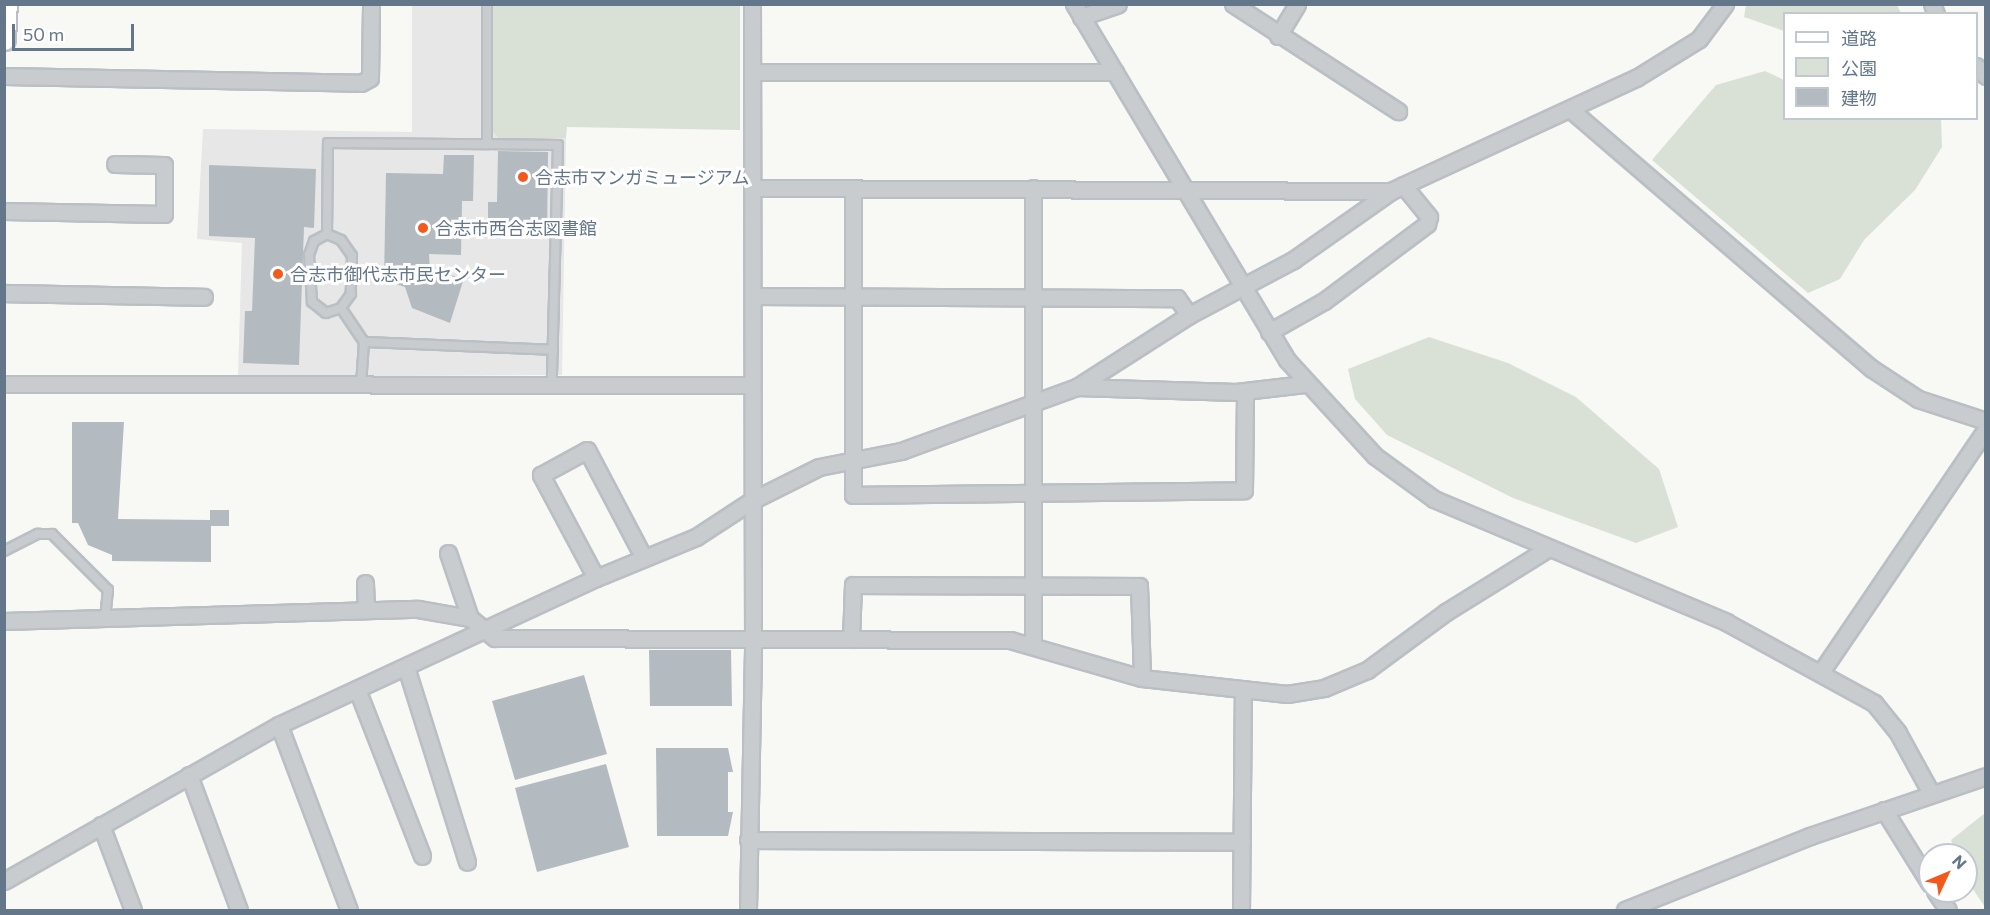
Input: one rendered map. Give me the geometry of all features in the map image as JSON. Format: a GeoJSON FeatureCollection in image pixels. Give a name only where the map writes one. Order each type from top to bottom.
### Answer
{"type":"FeatureCollection","features":[{"type":"Feature","properties":{"kind":"street"},"geometry":{"type":"LineString","coordinates":[[4,39],[6,4]]}},
{"type":"Feature","properties":{"kind":"street"},"geometry":{"type":"LineString","coordinates":[[4,76],[361,83],[370,78],[371,4]]}},
{"type":"Feature","properties":{"kind":"street"},"geometry":{"type":"LineString","coordinates":[[748,910],[753,638],[752,4]]}},
{"type":"Feature","properties":{"kind":"street"},"geometry":{"type":"LineString","coordinates":[[1118,4],[1077,10],[1239,286],[1305,384],[1405,480],[1434,499],[1726,622],[1874,703],[1898,733],[1931,793]]}},
{"type":"Feature","properties":{"kind":"street"},"geometry":{"type":"LineString","coordinates":[[1233,4],[1278,36],[1398,111]]}},
{"type":"Feature","properties":{"kind":"street"},"geometry":{"type":"LineString","coordinates":[[1278,36],[1297,4]]}},
{"type":"Feature","properties":{"kind":"street"},"geometry":{"type":"LineString","coordinates":[[4,881],[279,725],[596,578],[696,537],[751,501],[819,467],[901,451],[1077,387],[1189,315],[1239,286],[1293,260],[1397,188],[1571,110],[1699,39],[1725,4]]}},
{"type":"Feature","properties":{"kind":"street"},"geometry":{"type":"LineString","coordinates":[[753,72],[1115,72]]}},
{"type":"Feature","properties":{"kind":"street"},"geometry":{"type":"LineString","coordinates":[[1571,110],[1871,368],[1918,399],[1986,421]]}},
{"type":"Feature","properties":{"kind":"street"},"geometry":{"type":"LineString","coordinates":[[4,211],[164,214],[164,165],[115,164]]}},
{"type":"Feature","properties":{"kind":"street"},"geometry":{"type":"LineString","coordinates":[[752,188],[1397,188],[1429,217],[1427,224],[1324,301],[1269,332]]}},
{"type":"Feature","properties":{"kind":"street"},"geometry":{"type":"LineString","coordinates":[[853,188],[853,495],[1244,489],[1245,391]]}},
{"type":"Feature","properties":{"kind":"street"},"geometry":{"type":"LineString","coordinates":[[1033,188],[1033,645]]}},
{"type":"Feature","properties":{"kind":"street"},"geometry":{"type":"LineString","coordinates":[[4,293],[204,297]]}},
{"type":"Feature","properties":{"kind":"street"},"geometry":{"type":"LineString","coordinates":[[753,296],[1177,298],[1189,315]]}},
{"type":"Feature","properties":{"kind":"street"},"geometry":{"type":"LineString","coordinates":[[4,384],[362,381],[751,385]]}},
{"type":"Feature","properties":{"kind":"street"},"geometry":{"type":"LineString","coordinates":[[1077,387],[1245,391],[1305,384]]}},
{"type":"Feature","properties":{"kind":"street"},"geometry":{"type":"LineString","coordinates":[[1821,672],[1986,429]]}},
{"type":"Feature","properties":{"kind":"street"},"geometry":{"type":"LineString","coordinates":[[596,578],[541,475],[587,450],[644,558]]}},
{"type":"Feature","properties":{"kind":"street"},"geometry":{"type":"LineString","coordinates":[[448,553],[470,618],[495,638],[1010,640],[1142,678],[1243,691],[1287,694],[1324,688],[1367,670],[1446,612],[1549,548]]}},
{"type":"Feature","properties":{"kind":"street"},"geometry":{"type":"LineString","coordinates":[[365,583],[366,609]]}},
{"type":"Feature","properties":{"kind":"street"},"geometry":{"type":"LineString","coordinates":[[851,639],[853,585],[1139,586],[1142,678]]}},
{"type":"Feature","properties":{"kind":"street"},"geometry":{"type":"LineString","coordinates":[[4,621],[366,609],[418,609],[470,618]]}},
{"type":"Feature","properties":{"kind":"street"},"geometry":{"type":"LineString","coordinates":[[406,667],[467,862]]}},
{"type":"Feature","properties":{"kind":"street"},"geometry":{"type":"LineString","coordinates":[[357,689],[422,856]]}},
{"type":"Feature","properties":{"kind":"street"},"geometry":{"type":"LineString","coordinates":[[1241,910],[1243,691]]}},
{"type":"Feature","properties":{"kind":"street"},"geometry":{"type":"LineString","coordinates":[[279,725],[349,910]]}},
{"type":"Feature","properties":{"kind":"street"},"geometry":{"type":"LineString","coordinates":[[189,775],[239,910]]}},
{"type":"Feature","properties":{"kind":"street"},"geometry":{"type":"LineString","coordinates":[[1625,910],[1884,810],[1986,776]]}},
{"type":"Feature","properties":{"kind":"street"},"geometry":{"type":"LineString","coordinates":[[1884,810],[1918,865]]}},
{"type":"Feature","properties":{"kind":"street"},"geometry":{"type":"LineString","coordinates":[[101,825],[133,910]]}},
{"type":"Feature","properties":{"kind":"street"},"geometry":{"type":"LineString","coordinates":[[748,840],[1242,842]]}},
{"type":"Feature","properties":{"kind":"lane"},"geometry":{"type":"LineString","coordinates":[[487,4],[487,144]]}},
{"type":"Feature","properties":{"kind":"lane"},"geometry":{"type":"LineString","coordinates":[[327,234],[328,143],[558,145],[552,382]]}},
{"type":"Feature","properties":{"kind":"lane"},"geometry":{"type":"LineString","coordinates":[[327,234],[341,240],[352,256],[351,294],[341,308],[326,314],[312,302],[309,255],[314,241],[327,234]]}},
{"type":"Feature","properties":{"kind":"lane"},"geometry":{"type":"LineString","coordinates":[[341,308],[364,342],[362,381]]}},
{"type":"Feature","properties":{"kind":"lane"},"geometry":{"type":"LineString","coordinates":[[364,342],[553,350]]}},
{"type":"Feature","properties":{"kind":"lane"},"geometry":{"type":"LineString","coordinates":[[4,551],[38,534],[52,534],[108,590],[105,618]]}},
{"type":"Feature","properties":{"kind":"shaded area"},"geometry":{"type":"Polygon","coordinates":[[[412,5],[493,5],[492,131],[499,139],[566,138],[562,375],[238,377],[242,243],[197,239],[203,129],[412,132],[412,5]]]}},
{"type":"Feature","properties":{"kind":"green space"},"geometry":{"type":"Polygon","coordinates":[[[493,5],[740,5],[740,130],[567,127],[566,138],[499,139],[492,131],[493,5]]]}},
{"type":"Feature","properties":{"kind":"green space"},"geometry":{"type":"Polygon","coordinates":[[[1746,5],[1897,5],[1900,12],[1783,12],[1783,31],[1744,17],[1746,5]]]}},
{"type":"Feature","properties":{"kind":"green space"},"geometry":{"type":"Polygon","coordinates":[[[1765,71],[1783,80],[1783,120],[1941,120],[1942,147],[1915,190],[1864,240],[1840,279],[1808,293],[1652,160],[1716,85],[1765,71]]]}},
{"type":"Feature","properties":{"kind":"green space"},"geometry":{"type":"Polygon","coordinates":[[[1429,337],[1508,363],[1576,397],[1659,469],[1678,527],[1636,543],[1513,498],[1387,435],[1355,399],[1348,369],[1429,337]]]}},
{"type":"Feature","properties":{"kind":"green space"},"geometry":{"type":"Polygon","coordinates":[[[1985,813],[1985,907],[1978,897],[1978,843],[1952,843],[1951,840],[1985,813]]]}},
{"type":"Feature","properties":{"kind":"building","name":"合志市マンガミュージアム"},"geometry":{"type":"Polygon","coordinates":[[[498,151],[548,152],[547,237],[497,236],[497,219],[488,219],[488,202],[497,202],[498,151]]]}},
{"type":"Feature","properties":{"kind":"building","name":"合志市西合志図書館"},"geometry":{"type":"Polygon","coordinates":[[[444,155],[474,155],[473,201],[462,201],[461,255],[429,254],[430,271],[464,278],[450,323],[412,308],[405,287],[384,280],[386,173],[443,174],[444,155]]]}},
{"type":"Feature","properties":{"kind":"building","name":"合志市御代志市民センター"},"geometry":{"type":"Polygon","coordinates":[[[209,165],[316,169],[314,228],[304,227],[299,365],[243,363],[245,311],[252,311],[255,238],[209,236],[209,165]]]}},
{"type":"Feature","properties":{"kind":"building"},"geometry":{"type":"Polygon","coordinates":[[[72,422],[124,422],[118,519],[210,520],[210,510],[229,510],[229,526],[211,526],[211,562],[112,561],[112,555],[88,545],[78,523],[72,523],[72,422]]]}},
{"type":"Feature","properties":{"kind":"building"},"geometry":{"type":"Polygon","coordinates":[[[649,650],[731,650],[732,706],[650,706],[649,650]]]}},
{"type":"Feature","properties":{"kind":"building"},"geometry":{"type":"Polygon","coordinates":[[[584,675],[607,754],[515,780],[492,701],[584,675]]]}},
{"type":"Feature","properties":{"kind":"building"},"geometry":{"type":"Polygon","coordinates":[[[656,748],[728,748],[733,772],[728,772],[728,812],[733,812],[728,836],[657,836],[656,748]]]}},
{"type":"Feature","properties":{"kind":"building"},"geometry":{"type":"Polygon","coordinates":[[[606,764],[629,847],[537,872],[515,788],[606,764]]]}},
{"type":"Feature","properties":{"kind":"place","name":"合志市マンガミュージアム"},"geometry":{"type":"Point","coordinates":[523,177]}},
{"type":"Feature","properties":{"kind":"place","name":"合志市西合志図書館"},"geometry":{"type":"Point","coordinates":[423,228]}},
{"type":"Feature","properties":{"kind":"place","name":"合志市御代志市民センター"},"geometry":{"type":"Point","coordinates":[278,274]}}]}
